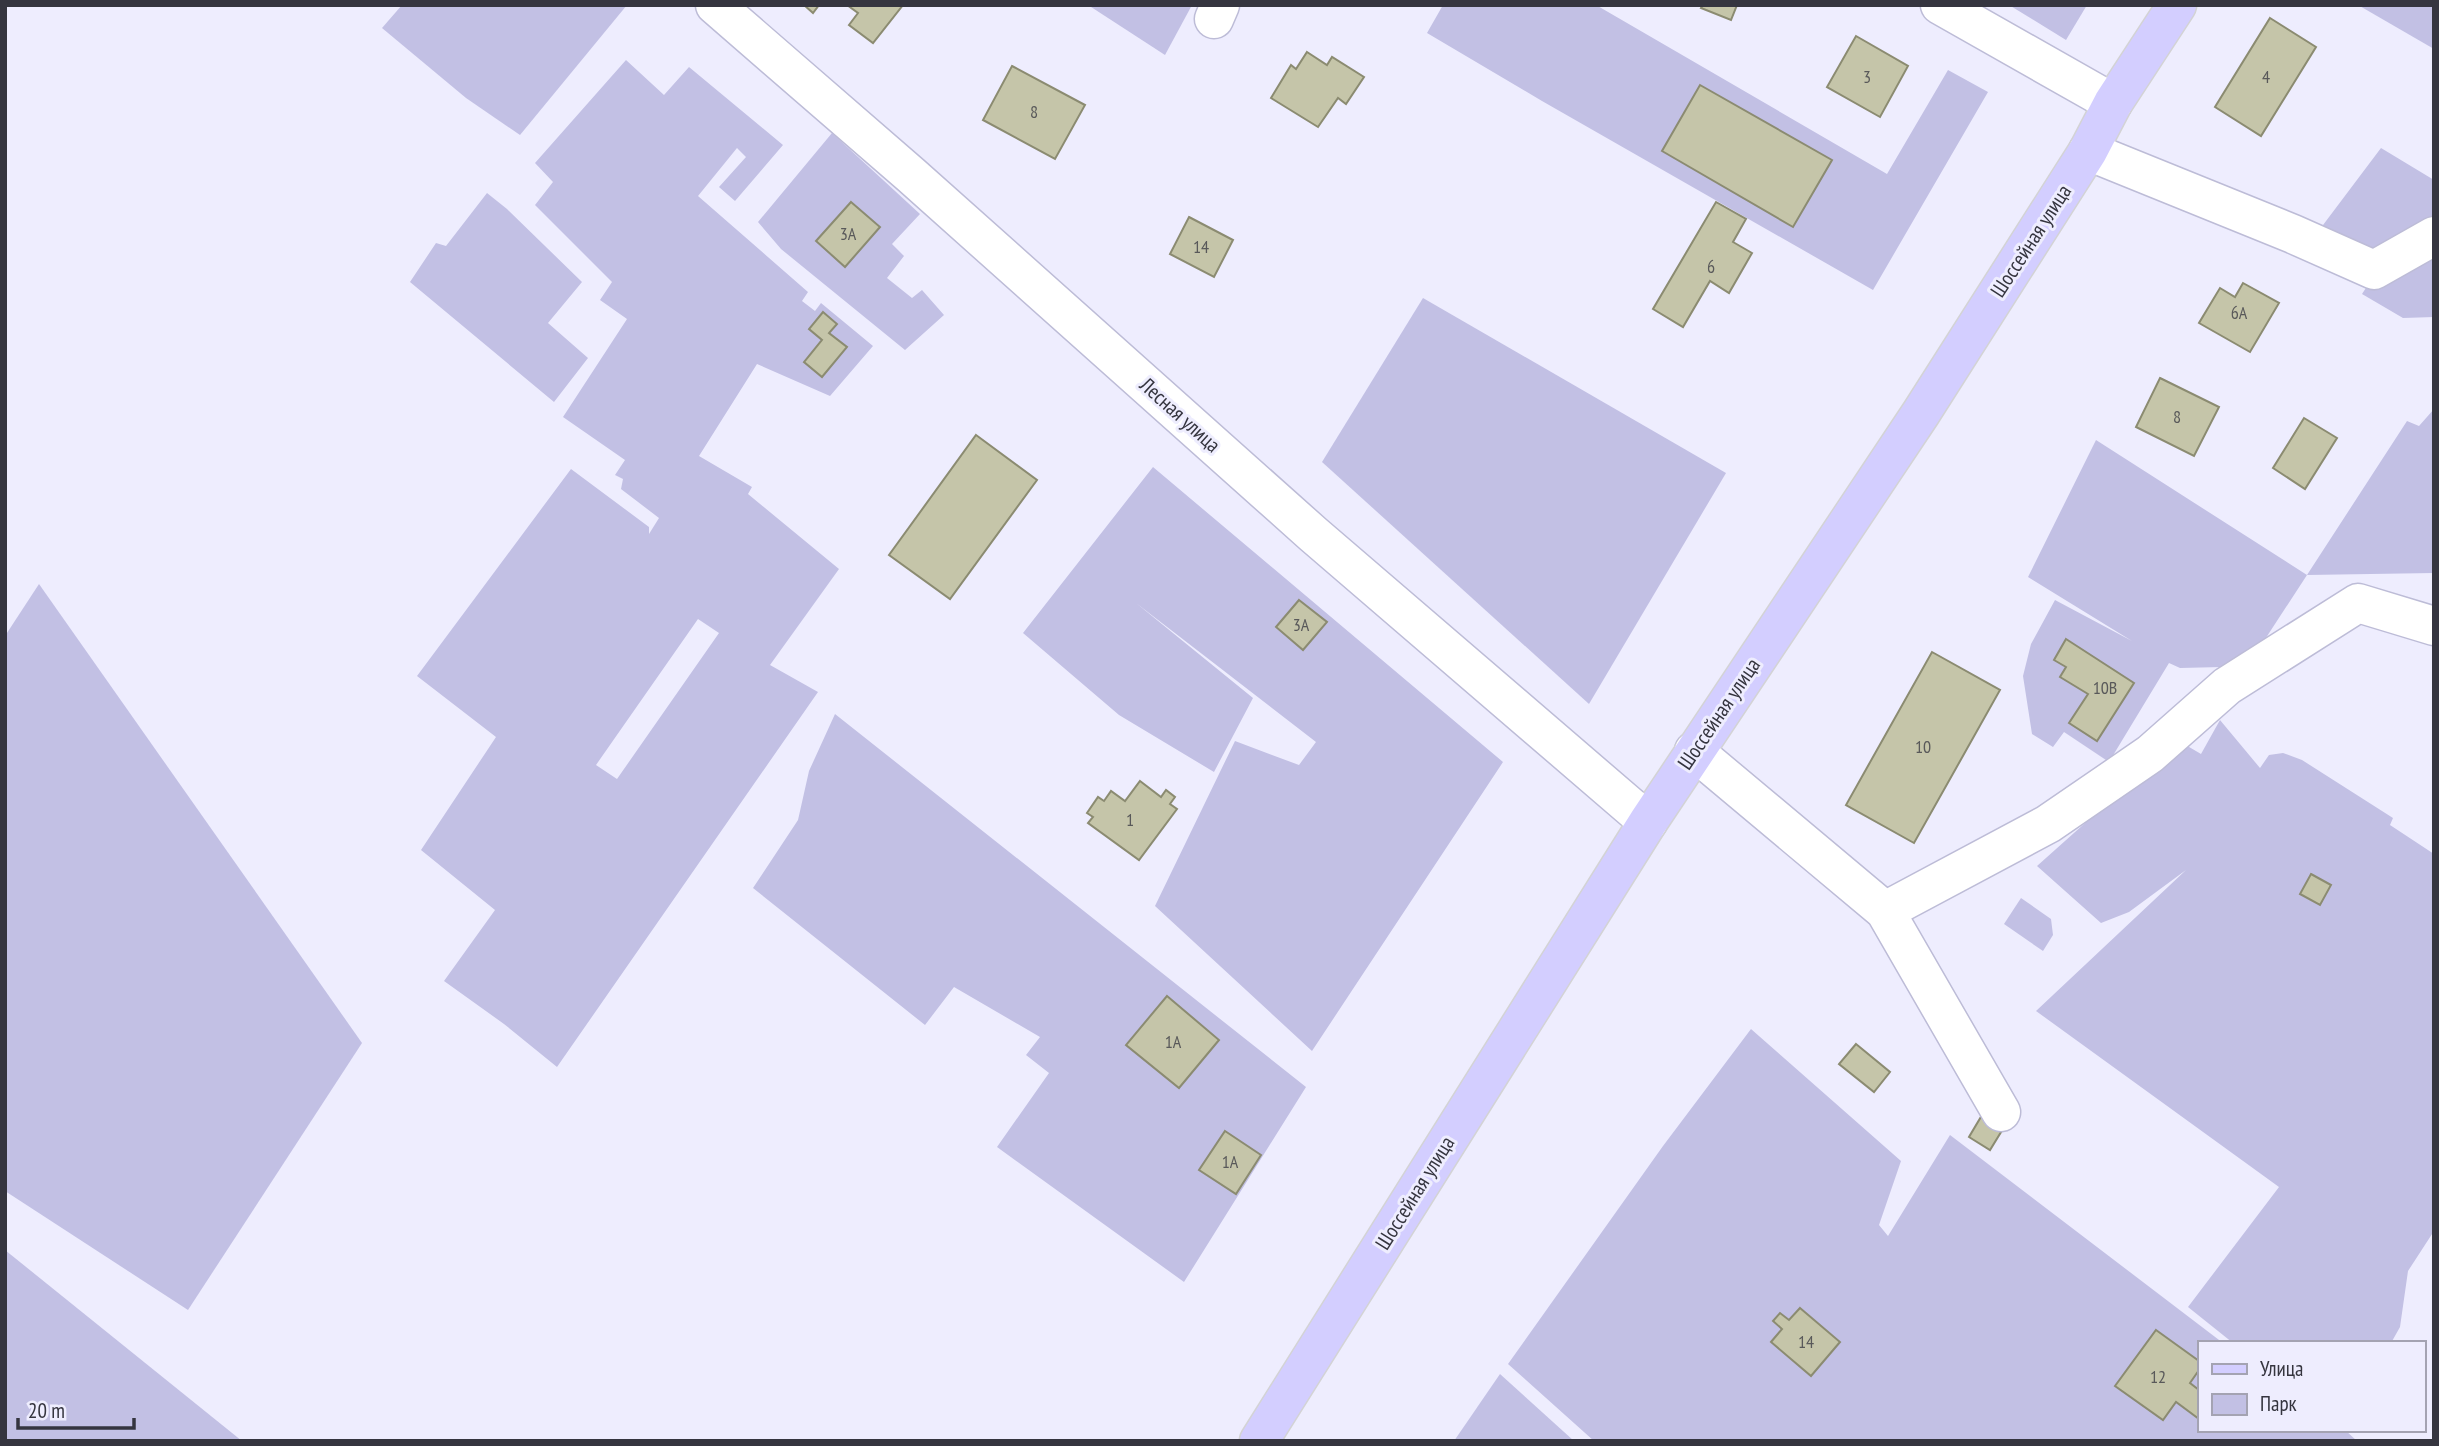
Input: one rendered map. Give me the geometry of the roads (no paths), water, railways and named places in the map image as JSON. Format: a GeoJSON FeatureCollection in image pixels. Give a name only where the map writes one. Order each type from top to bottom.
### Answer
{"type":"FeatureCollection","features":[{"type":"Feature","properties":{"kind":"main road","name":"Шоссейная улица"},"geometry":{"type":"LineString","coordinates":[[1263,1434],[1647,822],[1921,413],[2088,151],[2113,103],[2177,5]]}},
{"type":"Feature","properties":{"kind":"street","name":"Лесная улица"},"geometry":{"type":"LineString","coordinates":[[715,5],[921,184],[1323,543],[1647,822]]}},
{"type":"Feature","properties":{"kind":"street"},"geometry":{"type":"LineString","coordinates":[[1940,5],[2113,103]]}},
{"type":"Feature","properties":{"kind":"street"},"geometry":{"type":"LineString","coordinates":[[2088,151],[2293,234],[2374,270],[2434,236]]}},
{"type":"Feature","properties":{"kind":"street"},"geometry":{"type":"LineString","coordinates":[[1885,911],[2048,824],[2150,754],[2227,686],[2358,603],[2434,626]]}},
{"type":"Feature","properties":{"kind":"street"},"geometry":{"type":"LineString","coordinates":[[1694,751],[1885,911],[2001,1112]]}}]}
